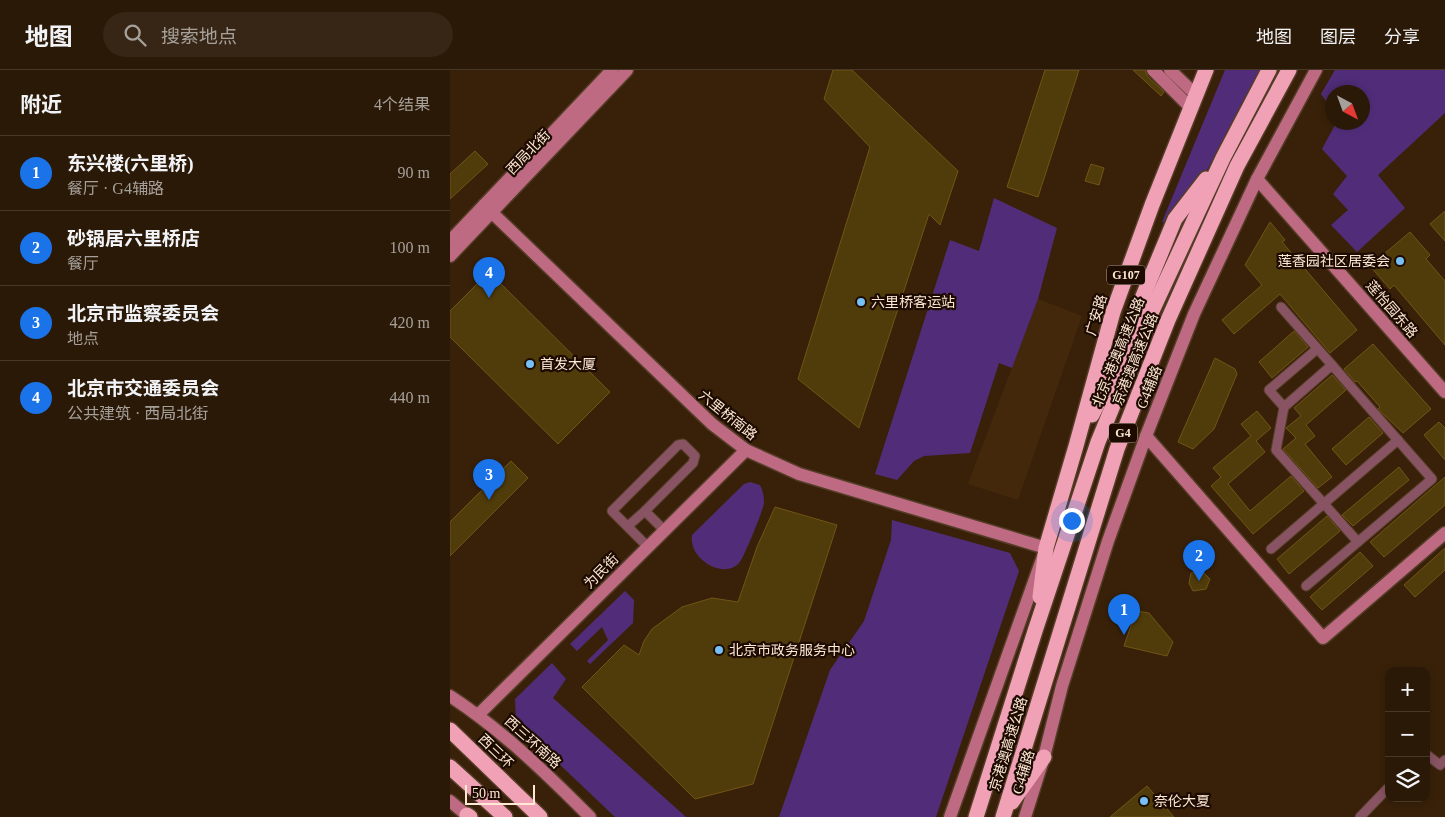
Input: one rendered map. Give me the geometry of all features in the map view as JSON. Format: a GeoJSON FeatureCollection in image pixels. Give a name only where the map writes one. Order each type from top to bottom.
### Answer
{"type":"FeatureCollection","features":[{"type":"Feature","properties":{"kind":"highway","name":"广安路"},"geometry":{"type":"LineString","coordinates":[[1046,548],[1113,312],[1149,213],[1206,70]]}},
{"type":"Feature","properties":{"kind":"highway","name":"北京-港澳高速公路"},"geometry":{"type":"LineString","coordinates":[[1035,631],[1098,442],[1151,313],[1223,158],[1269,70]]}},
{"type":"Feature","properties":{"kind":"highway","name":"京港澳高速公路"},"geometry":{"type":"LineString","coordinates":[[1003,815],[1117,449],[1168,320],[1233,175],[1289,70]]}},
{"type":"Feature","properties":{"kind":"highway"},"geometry":{"type":"LineString","coordinates":[[1076,446],[1102,396],[1175,219],[1223,158]]}},
{"type":"Feature","properties":{"kind":"highway","name":"G107"},"geometry":{"type":"LineString","coordinates":[[1035,631],[1046,548]]}},
{"type":"Feature","properties":{"kind":"highway","name":"京港澳高速公路"},"geometry":{"type":"LineString","coordinates":[[976,817],[1035,631]]}},
{"type":"Feature","properties":{"kind":"highway","name":"西三环"},"geometry":{"type":"LineString","coordinates":[[450,721],[455,734],[540,817]]}},
{"type":"Feature","properties":{"kind":"highway"},"geometry":{"type":"LineString","coordinates":[[1003,815],[1044,758]]}},
{"type":"Feature","properties":{"kind":"highway"},"geometry":{"type":"LineString","coordinates":[[450,767],[505,817]]}},
{"type":"Feature","properties":{"kind":"street","name":"西局北街"},"geometry":{"type":"LineString","coordinates":[[450,256],[488,208],[612,70]]}},
{"type":"Feature","properties":{"kind":"street","name":"西局北街"},"geometry":{"type":"LineString","coordinates":[[450,241],[488,208],[627,70]]}},
{"type":"Feature","properties":{"kind":"street"},"geometry":{"type":"LineString","coordinates":[[1153,70],[1193,102]]}},
{"type":"Feature","properties":{"kind":"street"},"geometry":{"type":"LineString","coordinates":[[1170,70],[1193,102]]}},
{"type":"Feature","properties":{"kind":"street","name":"G4辅路"},"geometry":{"type":"LineString","coordinates":[[1028,816],[1062,686],[1108,541],[1146,436],[1194,314],[1256,178],[1316,70]]}},
{"type":"Feature","properties":{"kind":"street","name":"莲怡园东路"},"geometry":{"type":"LineString","coordinates":[[1256,178],[1445,392]]}},
{"type":"Feature","properties":{"kind":"street","name":"六里桥南路"},"geometry":{"type":"LineString","coordinates":[[488,208],[712,424],[746,450],[799,474],[1046,548]]}},
{"type":"Feature","properties":{"kind":"street"},"geometry":{"type":"LineString","coordinates":[[1281,307],[1432,479],[1306,586]]}},
{"type":"Feature","properties":{"kind":"street"},"geometry":{"type":"LineString","coordinates":[[1284,407],[1269,390],[1317,349]]}},
{"type":"Feature","properties":{"kind":"street"},"geometry":{"type":"LineString","coordinates":[[1332,365],[1284,407],[1276,450],[1358,542]]}},
{"type":"Feature","properties":{"kind":"street"},"geometry":{"type":"LineString","coordinates":[[1146,436],[1323,638],[1445,533]]}},
{"type":"Feature","properties":{"kind":"street"},"geometry":{"type":"LineString","coordinates":[[1271,549],[1398,440]]}},
{"type":"Feature","properties":{"kind":"street"},"geometry":{"type":"LineString","coordinates":[[628,526],[693,463],[695,456],[683,444],[678,445],[612,511],[647,546]]}},
{"type":"Feature","properties":{"kind":"street","name":"为民街"},"geometry":{"type":"LineString","coordinates":[[478,715],[746,450]]}},
{"type":"Feature","properties":{"kind":"street"},"geometry":{"type":"LineString","coordinates":[[645,511],[664,530]]}},
{"type":"Feature","properties":{"kind":"street"},"geometry":{"type":"LineString","coordinates":[[950,817],[1046,548]]}},
{"type":"Feature","properties":{"kind":"street","name":"西三环南路"},"geometry":{"type":"LineString","coordinates":[[450,696],[478,715],[513,743],[590,817]]}},
{"type":"Feature","properties":{"kind":"street"},"geometry":{"type":"LineString","coordinates":[[1430,757],[1440,766],[1445,760]]}},
{"type":"Feature","properties":{"kind":"street"},"geometry":{"type":"LineString","coordinates":[[1360,817],[1385,791]]}},
{"type":"Feature","properties":{"kind":"street"},"geometry":{"type":"LineString","coordinates":[[450,801],[469,816]]}},
{"type":"Feature","properties":{"kind":"shaded area"},"geometry":{"type":"Polygon","coordinates":[[[1225,70],[1260,70],[1206,172],[1169,223],[1162,222],[1225,70]]]}},
{"type":"Feature","properties":{"kind":"shaded area"},"geometry":{"type":"Polygon","coordinates":[[[1335,70],[1445,70],[1445,113],[1378,175],[1405,208],[1357,252],[1331,225],[1348,210],[1333,194],[1347,176],[1322,149],[1332,130],[1370,130],[1370,85],[1326,85],[1335,70]]]}},
{"type":"Feature","properties":{"kind":"shaded area"},"geometry":{"type":"Polygon","coordinates":[[[1325,87],[1325,99],[1321,94],[1325,87]]]}},
{"type":"Feature","properties":{"kind":"shaded area"},"geometry":{"type":"Polygon","coordinates":[[[994,198],[1057,228],[1038,299],[1012,368],[999,363],[970,453],[924,456],[914,461],[897,480],[875,474],[950,240],[979,251],[994,198]]]}},
{"type":"Feature","properties":{"kind":"shaded area"},"geometry":{"type":"Polygon","coordinates":[[[1038,299],[1082,316],[1018,500],[968,484],[1038,299]]]}},
{"type":"Feature","properties":{"kind":"shaded area"},"geometry":{"type":"Polygon","coordinates":[[[750,482],[760,485],[764,503],[761,514],[739,563],[733,568],[716,568],[701,559],[692,544],[692,535],[744,484],[750,482]]]}},
{"type":"Feature","properties":{"kind":"shaded area"},"geometry":{"type":"Polygon","coordinates":[[[892,520],[1010,553],[1019,571],[936,817],[779,817],[830,670],[864,621],[891,540],[892,520]]]}},
{"type":"Feature","properties":{"kind":"shaded area"},"geometry":{"type":"Polygon","coordinates":[[[625,591],[634,600],[633,623],[590,664],[587,661],[608,640],[602,627],[577,651],[570,644],[625,591]]]}},
{"type":"Feature","properties":{"kind":"shaded area"},"geometry":{"type":"Polygon","coordinates":[[[552,663],[566,679],[553,698],[686,817],[615,817],[516,723],[515,699],[552,663]]]}},
{"type":"Feature","properties":{"kind":"building","name":"六里桥客运站"},"geometry":{"type":"Polygon","coordinates":[[[833,70],[852,70],[958,171],[940,225],[929,214],[859,428],[798,379],[870,147],[824,99],[833,70]]]}},
{"type":"Feature","properties":{"kind":"building"},"geometry":{"type":"Polygon","coordinates":[[[1045,70],[1079,70],[1038,197],[1007,187],[1045,70]]]}},
{"type":"Feature","properties":{"kind":"building"},"geometry":{"type":"Polygon","coordinates":[[[1133,70],[1145,70],[1147,76],[1164,92],[1161,96],[1133,70]]]}},
{"type":"Feature","properties":{"kind":"building"},"geometry":{"type":"Polygon","coordinates":[[[475,151],[488,164],[450,199],[450,174],[475,151]]]}},
{"type":"Feature","properties":{"kind":"building"},"geometry":{"type":"Polygon","coordinates":[[[1091,164],[1104,168],[1099,185],[1085,181],[1091,164]]]}},
{"type":"Feature","properties":{"kind":"building"},"geometry":{"type":"Polygon","coordinates":[[[1445,211],[1445,241],[1430,224],[1445,211]]]}},
{"type":"Feature","properties":{"kind":"building"},"geometry":{"type":"Polygon","coordinates":[[[1270,222],[1285,240],[1282,242],[1357,330],[1330,353],[1280,294],[1234,334],[1222,320],[1262,285],[1245,265],[1270,222]]]}},
{"type":"Feature","properties":{"kind":"building"},"geometry":{"type":"Polygon","coordinates":[[[1410,232],[1430,255],[1426,259],[1445,281],[1445,345],[1394,285],[1390,289],[1370,266],[1410,232]]]}},
{"type":"Feature","properties":{"kind":"building","name":"首发大厦"},"geometry":{"type":"Polygon","coordinates":[[[489,272],[610,392],[558,444],[450,337],[450,311],[489,272]]]}},
{"type":"Feature","properties":{"kind":"building"},"geometry":{"type":"Polygon","coordinates":[[[1294,331],[1308,347],[1272,378],[1259,362],[1294,331]]]}},
{"type":"Feature","properties":{"kind":"building"},"geometry":{"type":"Polygon","coordinates":[[[1373,344],[1431,409],[1403,433],[1378,409],[1380,407],[1344,369],[1373,344]]]}},
{"type":"Feature","properties":{"kind":"building"},"geometry":{"type":"Polygon","coordinates":[[[1215,358],[1235,369],[1237,374],[1214,429],[1193,449],[1178,442],[1215,358]]]}},
{"type":"Feature","properties":{"kind":"building"},"geometry":{"type":"Polygon","coordinates":[[[1332,375],[1346,390],[1306,425],[1315,436],[1305,444],[1332,477],[1318,488],[1283,449],[1296,438],[1286,428],[1301,416],[1294,408],[1332,375]]]}},
{"type":"Feature","properties":{"kind":"building"},"geometry":{"type":"Polygon","coordinates":[[[1257,411],[1271,428],[1256,441],[1265,452],[1228,484],[1250,511],[1291,476],[1304,491],[1253,534],[1211,486],[1221,477],[1213,468],[1251,436],[1241,424],[1257,411]]]}},
{"type":"Feature","properties":{"kind":"building"},"geometry":{"type":"Polygon","coordinates":[[[1369,417],[1383,433],[1346,465],[1332,449],[1369,417]]]}},
{"type":"Feature","properties":{"kind":"building"},"geometry":{"type":"Polygon","coordinates":[[[1439,422],[1445,428],[1445,460],[1424,435],[1439,422]]]}},
{"type":"Feature","properties":{"kind":"building"},"geometry":{"type":"Polygon","coordinates":[[[511,461],[528,478],[450,556],[450,522],[511,461]]]}},
{"type":"Feature","properties":{"kind":"building"},"geometry":{"type":"Polygon","coordinates":[[[1399,467],[1409,480],[1353,526],[1342,515],[1399,467]]]}},
{"type":"Feature","properties":{"kind":"building"},"geometry":{"type":"Polygon","coordinates":[[[1445,477],[1445,505],[1384,557],[1370,542],[1445,477]]]}},
{"type":"Feature","properties":{"kind":"building","name":"北京市政务服务中心"},"geometry":{"type":"Polygon","coordinates":[[[775,507],[837,525],[753,784],[695,799],[582,687],[624,645],[639,655],[644,641],[652,629],[682,607],[712,598],[738,602],[757,547],[775,507]]]}},
{"type":"Feature","properties":{"kind":"building"},"geometry":{"type":"Polygon","coordinates":[[[1327,516],[1340,531],[1289,574],[1277,559],[1327,516]]]}},
{"type":"Feature","properties":{"kind":"building"},"geometry":{"type":"Polygon","coordinates":[[[1445,548],[1445,570],[1415,597],[1404,585],[1445,548]]]}},
{"type":"Feature","properties":{"kind":"building"},"geometry":{"type":"Polygon","coordinates":[[[1360,552],[1373,566],[1322,610],[1310,597],[1360,552]]]}},
{"type":"Feature","properties":{"kind":"building"},"geometry":{"type":"Polygon","coordinates":[[[1202,571],[1210,579],[1206,589],[1193,591],[1189,583],[1191,573],[1202,571]]]}},
{"type":"Feature","properties":{"kind":"building"},"geometry":{"type":"Polygon","coordinates":[[[1136,611],[1149,613],[1173,642],[1167,656],[1124,646],[1136,611]]]}},
{"type":"Feature","properties":{"kind":"building","name":"奈伦大夏"},"geometry":{"type":"Polygon","coordinates":[[[1147,786],[1174,817],[1110,817],[1147,786]]]}},
{"type":"Feature","properties":{"kind":"place","name":"莲香园社区居委会"},"geometry":{"type":"Point","coordinates":[1400,261]}},
{"type":"Feature","properties":{"kind":"place","name":"北京市交通委员会"},"geometry":{"type":"Point","coordinates":[489,298]}},
{"type":"Feature","properties":{"kind":"place","name":"六里桥客运站"},"geometry":{"type":"Point","coordinates":[861,302]}},
{"type":"Feature","properties":{"kind":"place","name":"首发大厦"},"geometry":{"type":"Point","coordinates":[530,364]}},
{"type":"Feature","properties":{"kind":"place","name":"北京市监察委员会"},"geometry":{"type":"Point","coordinates":[489,500]}},
{"type":"Feature","properties":{"kind":"place","name":"砂锅居六里桥店"},"geometry":{"type":"Point","coordinates":[1199,581]}},
{"type":"Feature","properties":{"kind":"place","name":"东兴楼(六里桥)"},"geometry":{"type":"Point","coordinates":[1124,635]}},
{"type":"Feature","properties":{"kind":"place","name":"北京市政务服务中心"},"geometry":{"type":"Point","coordinates":[719,650]}},
{"type":"Feature","properties":{"kind":"place","name":"奈伦大夏"},"geometry":{"type":"Point","coordinates":[1144,801]}}]}
